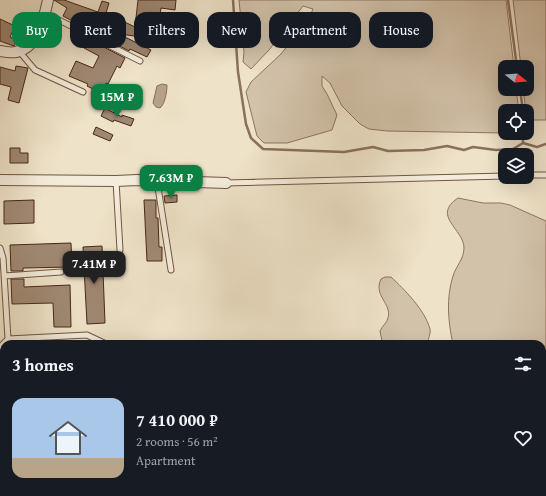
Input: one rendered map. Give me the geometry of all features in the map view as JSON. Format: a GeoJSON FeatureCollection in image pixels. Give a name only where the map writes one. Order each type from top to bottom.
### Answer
{"type":"FeatureCollection","features":[{"type":"Feature","properties":{"kind":"street"},"geometry":{"type":"LineString","coordinates":[[45,12],[48,0]]}},
{"type":"Feature","properties":{"kind":"street"},"geometry":{"type":"LineString","coordinates":[[0,51],[16,52],[24,48]]}},
{"type":"Feature","properties":{"kind":"street"},"geometry":{"type":"LineString","coordinates":[[0,180],[226,183]]}},
{"type":"Feature","properties":{"kind":"lane"},"geometry":{"type":"LineString","coordinates":[[62,22],[140,61]]}},
{"type":"Feature","properties":{"kind":"lane"},"geometry":{"type":"LineString","coordinates":[[19,51],[35,70],[83,92]]}},
{"type":"Feature","properties":{"kind":"lane"},"geometry":{"type":"LineString","coordinates":[[534,175],[546,175]]}},
{"type":"Feature","properties":{"kind":"lane"},"geometry":{"type":"LineString","coordinates":[[226,183],[498,176]]}},
{"type":"Feature","properties":{"kind":"lane"},"geometry":{"type":"LineString","coordinates":[[157,181],[171,270]]}},
{"type":"Feature","properties":{"kind":"lane"},"geometry":{"type":"LineString","coordinates":[[116,182],[120,250]]}},
{"type":"Feature","properties":{"kind":"lane"},"geometry":{"type":"LineString","coordinates":[[0,248],[3,258],[8,339],[16,340]]}},
{"type":"Feature","properties":{"kind":"lane"},"geometry":{"type":"LineString","coordinates":[[4,276],[61,272]]}},
{"type":"Feature","properties":{"kind":"lane"},"geometry":{"type":"LineString","coordinates":[[34,340],[87,335],[98,340]]}},
{"type":"Feature","properties":{"kind":"shaded area"},"geometry":{"type":"Polygon","coordinates":[[[239,0],[506,0],[513,60],[498,60],[498,96],[517,96],[518,104],[498,104],[498,133],[387,131],[369,129],[360,124],[342,106],[330,83],[322,76],[322,86],[337,115],[332,130],[287,143],[264,143],[257,136],[246,92],[251,82],[286,48],[361,48],[361,12],[312,12],[313,9],[303,6],[298,12],[269,12],[269,48],[271,48],[251,69],[243,62],[244,48],[261,48],[261,12],[240,12],[239,0]]]}},
{"type":"Feature","properties":{"kind":"shaded area"},"geometry":{"type":"Polygon","coordinates":[[[513,0],[546,0],[546,120],[534,120],[534,104],[525,104],[524,96],[534,96],[534,60],[520,60],[513,0]]]}},
{"type":"Feature","properties":{"kind":"shaded area"},"geometry":{"type":"Polygon","coordinates":[[[162,84],[167,85],[167,88],[164,101],[160,108],[156,107],[153,103],[157,86],[162,84]]]}},
{"type":"Feature","properties":{"kind":"shaded area"},"geometry":{"type":"Polygon","coordinates":[[[458,198],[483,203],[501,203],[510,205],[546,221],[546,340],[452,340],[449,319],[449,293],[454,272],[463,256],[464,248],[463,241],[448,217],[448,211],[451,205],[458,198]]]}},
{"type":"Feature","properties":{"kind":"shaded area"},"geometry":{"type":"Polygon","coordinates":[[[391,277],[414,300],[424,315],[430,329],[428,340],[382,340],[380,331],[387,320],[389,313],[379,290],[381,279],[391,277]]]}},
{"type":"Feature","properties":{"kind":"building"},"geometry":{"type":"Polygon","coordinates":[[[54,0],[64,0],[98,12],[70,12],[70,20],[63,16],[67,8],[54,0]]]}},
{"type":"Feature","properties":{"kind":"building"},"geometry":{"type":"Polygon","coordinates":[[[138,0],[176,0],[175,10],[161,8],[160,12],[137,12],[138,0]]]}},
{"type":"Feature","properties":{"kind":"building"},"geometry":{"type":"Polygon","coordinates":[[[102,1],[109,3],[106,12],[98,12],[102,1]]]}},
{"type":"Feature","properties":{"kind":"building"},"geometry":{"type":"Polygon","coordinates":[[[0,19],[12,25],[12,33],[10,37],[12,38],[12,45],[0,41],[0,19]]]}},
{"type":"Feature","properties":{"kind":"building"},"geometry":{"type":"Polygon","coordinates":[[[126,23],[134,27],[134,36],[126,35],[126,23]]]}},
{"type":"Feature","properties":{"kind":"building"},"geometry":{"type":"Polygon","coordinates":[[[126,38],[134,42],[134,48],[147,48],[151,50],[147,57],[130,49],[129,51],[123,48],[126,48],[126,38]]]}},
{"type":"Feature","properties":{"kind":"building"},"geometry":{"type":"Polygon","coordinates":[[[84,48],[106,48],[125,58],[120,68],[117,66],[108,84],[106,83],[101,93],[87,86],[88,84],[69,76],[76,61],[93,68],[99,56],[84,48]]]}},
{"type":"Feature","properties":{"kind":"building"},"geometry":{"type":"Polygon","coordinates":[[[16,66],[28,68],[19,103],[8,100],[11,87],[0,84],[0,67],[15,71],[16,66]]]}},
{"type":"Feature","properties":{"kind":"building"},"geometry":{"type":"Polygon","coordinates":[[[105,108],[122,117],[122,115],[134,119],[131,126],[114,120],[113,122],[101,116],[105,108]]]}},
{"type":"Feature","properties":{"kind":"building"},"geometry":{"type":"Polygon","coordinates":[[[96,127],[113,135],[110,141],[93,134],[96,127]]]}},
{"type":"Feature","properties":{"kind":"building"},"geometry":{"type":"Polygon","coordinates":[[[10,148],[20,148],[20,153],[28,153],[28,163],[10,163],[10,148]]]}},
{"type":"Feature","properties":{"kind":"building"},"geometry":{"type":"Polygon","coordinates":[[[177,195],[177,202],[165,203],[164,196],[177,195]]]}},
{"type":"Feature","properties":{"kind":"building"},"geometry":{"type":"Polygon","coordinates":[[[34,200],[34,223],[4,224],[4,201],[34,200]]]}},
{"type":"Feature","properties":{"kind":"building"},"geometry":{"type":"Polygon","coordinates":[[[144,200],[156,200],[156,218],[158,218],[159,247],[162,247],[162,261],[147,261],[144,200]]]}},
{"type":"Feature","properties":{"kind":"building"},"geometry":{"type":"Polygon","coordinates":[[[71,243],[72,267],[23,268],[23,271],[11,271],[10,245],[71,243]]]}},
{"type":"Feature","properties":{"kind":"building"},"geometry":{"type":"Polygon","coordinates":[[[102,246],[105,323],[87,324],[83,247],[102,246]]]}},
{"type":"Feature","properties":{"kind":"building"},"geometry":{"type":"Polygon","coordinates":[[[11,279],[24,279],[24,287],[70,285],[71,327],[54,327],[53,303],[12,304],[11,279]]]}},
{"type":"Feature","properties":{"kind":"waterway"},"geometry":{"type":"LineString","coordinates":[[233,0],[238,72],[246,124],[251,138],[263,149],[344,152],[373,147],[388,151],[424,150],[447,146],[464,150],[473,147],[496,150],[513,149],[523,143],[537,147],[546,144]]}},
{"type":"Feature","properties":{"kind":"waterway"},"geometry":{"type":"LineString","coordinates":[[508,0],[516,60]]}},
{"type":"Feature","properties":{"kind":"waterway"},"geometry":{"type":"LineString","coordinates":[[521,96],[522,104]]}}]}
